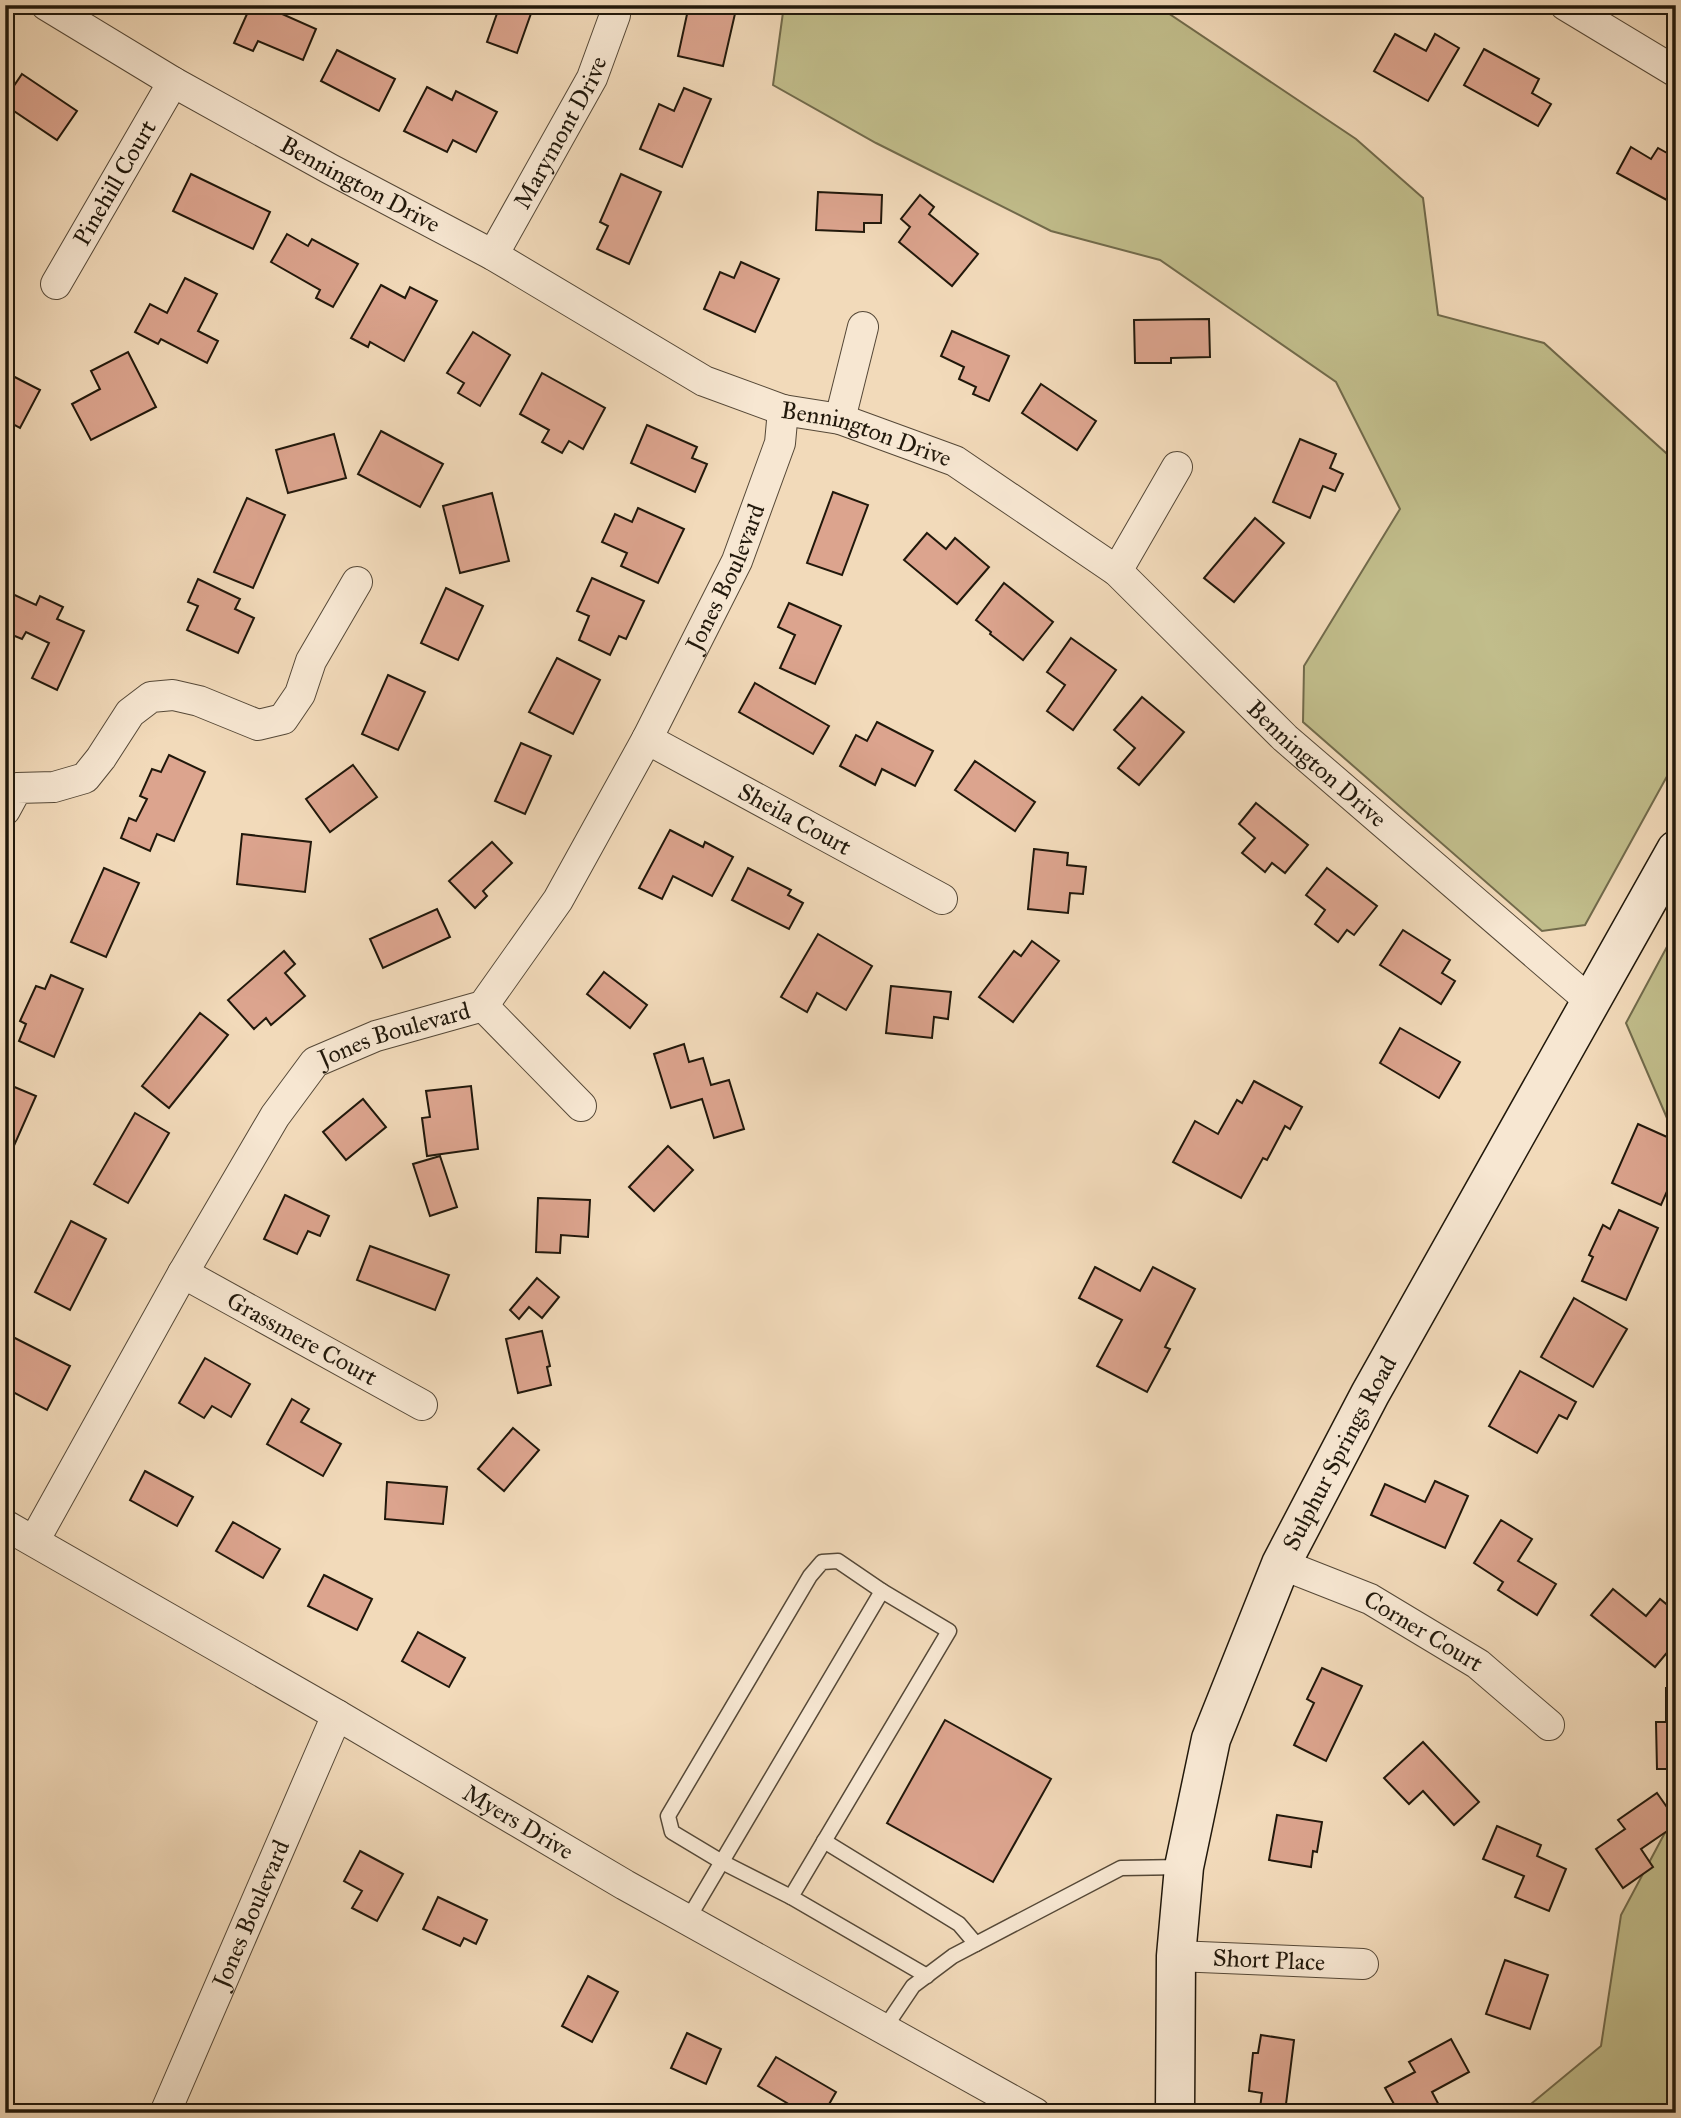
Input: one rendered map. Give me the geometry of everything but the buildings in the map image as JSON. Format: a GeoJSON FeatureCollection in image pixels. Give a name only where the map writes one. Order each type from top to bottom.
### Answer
{"type":"FeatureCollection","features":[{"type":"Feature","properties":{"kind":"street","name":"Bennington Drive"},"geometry":{"type":"LineString","coordinates":[[46,5],[173,82],[493,256],[704,381],[783,410],[840,419],[955,461],[1117,571],[1285,738],[1590,1001]]}},
{"type":"Feature","properties":{"kind":"street","name":"Marymont Drive"},"geometry":{"type":"LineString","coordinates":[[493,256],[592,78],[615,15],[616,5]]}},
{"type":"Feature","properties":{"kind":"street"},"geometry":{"type":"LineString","coordinates":[[1565,5],[1676,72]]}},
{"type":"Feature","properties":{"kind":"street","name":"Pinehill Court"},"geometry":{"type":"LineString","coordinates":[[56,284],[173,82]]}},
{"type":"Feature","properties":{"kind":"street"},"geometry":{"type":"LineString","coordinates":[[840,419],[863,327]]}},
{"type":"Feature","properties":{"kind":"street","name":"Jones Boulevard"},"geometry":{"type":"LineString","coordinates":[[34,1541],[183,1273],[275,1116],[315,1062],[376,1036],[483,1006],[558,900],[646,739],[737,561],[780,443],[783,410]]}},
{"type":"Feature","properties":{"kind":"street"},"geometry":{"type":"LineString","coordinates":[[1117,571],[1177,467]]}},
{"type":"Feature","properties":{"kind":"street"},"geometry":{"type":"LineString","coordinates":[[9,793],[54,787],[85,778],[130,713],[151,697],[173,695],[199,701],[258,725],[283,719],[300,694],[311,661],[357,582]]}},
{"type":"Feature","properties":{"kind":"street","name":"Sheila Court"},"geometry":{"type":"LineString","coordinates":[[646,739],[942,899]]}},
{"type":"Feature","properties":{"kind":"street","name":"Sulphur Springs Road"},"geometry":{"type":"LineString","coordinates":[[1175,2113],[1176,1956],[1184,1867],[1211,1739],[1281,1564],[1370,1394],[1676,850]]}},
{"type":"Feature","properties":{"kind":"street"},"geometry":{"type":"LineString","coordinates":[[483,1006],[581,1107]]}},
{"type":"Feature","properties":{"kind":"street","name":"Grassmere Court"},"geometry":{"type":"LineString","coordinates":[[183,1273],[422,1405]]}},
{"type":"Feature","properties":{"kind":"street","name":"Myers Drive"},"geometry":{"type":"LineString","coordinates":[[5,1525],[337,1715],[612,1878],[1035,2113]]}},
{"type":"Feature","properties":{"kind":"street","name":"Corner Court"},"geometry":{"type":"LineString","coordinates":[[1281,1564],[1381,1605],[1478,1664],[1549,1726]]}},
{"type":"Feature","properties":{"kind":"street","name":"Jones Boulevard"},"geometry":{"type":"LineString","coordinates":[[165,2113],[337,1715]]}},
{"type":"Feature","properties":{"kind":"street","name":"Short Place"},"geometry":{"type":"LineString","coordinates":[[1176,1956],[1363,1964]]}},
{"type":"Feature","properties":{"kind":"lane"},"geometry":{"type":"LineString","coordinates":[[791,1898],[949,1631],[838,1561],[822,1562],[810,1576],[668,1816],[672,1832],[927,1976]]}},
{"type":"Feature","properties":{"kind":"lane"},"geometry":{"type":"LineString","coordinates":[[688,1919],[882,1591]]}},
{"type":"Feature","properties":{"kind":"lane"},"geometry":{"type":"LineString","coordinates":[[824,1841],[959,1924],[976,1944]]}},
{"type":"Feature","properties":{"kind":"lane"},"geometry":{"type":"LineString","coordinates":[[884,2029],[913,1986],[953,1956],[1121,1868],[1184,1867]]}},
{"type":"Feature","properties":{"kind":"shaded area"},"geometry":{"type":"Polygon","coordinates":[[[784,5],[1156,5],[1356,139],[1423,198],[1438,315],[1544,343],[1676,462],[1676,760],[1585,925],[1542,931],[1303,722],[1304,666],[1400,509],[1336,382],[1160,260],[1051,231],[876,143],[773,85],[784,5]]]}},
{"type":"Feature","properties":{"kind":"shaded area"},"geometry":{"type":"Polygon","coordinates":[[[1676,930],[1676,1139],[1626,1023],[1676,930]]]}},
{"type":"Feature","properties":{"kind":"shaded area"},"geometry":{"type":"Polygon","coordinates":[[[1676,1812],[1676,2113],[1520,2113],[1601,2046],[1621,1915],[1676,1812]]]}}]}
